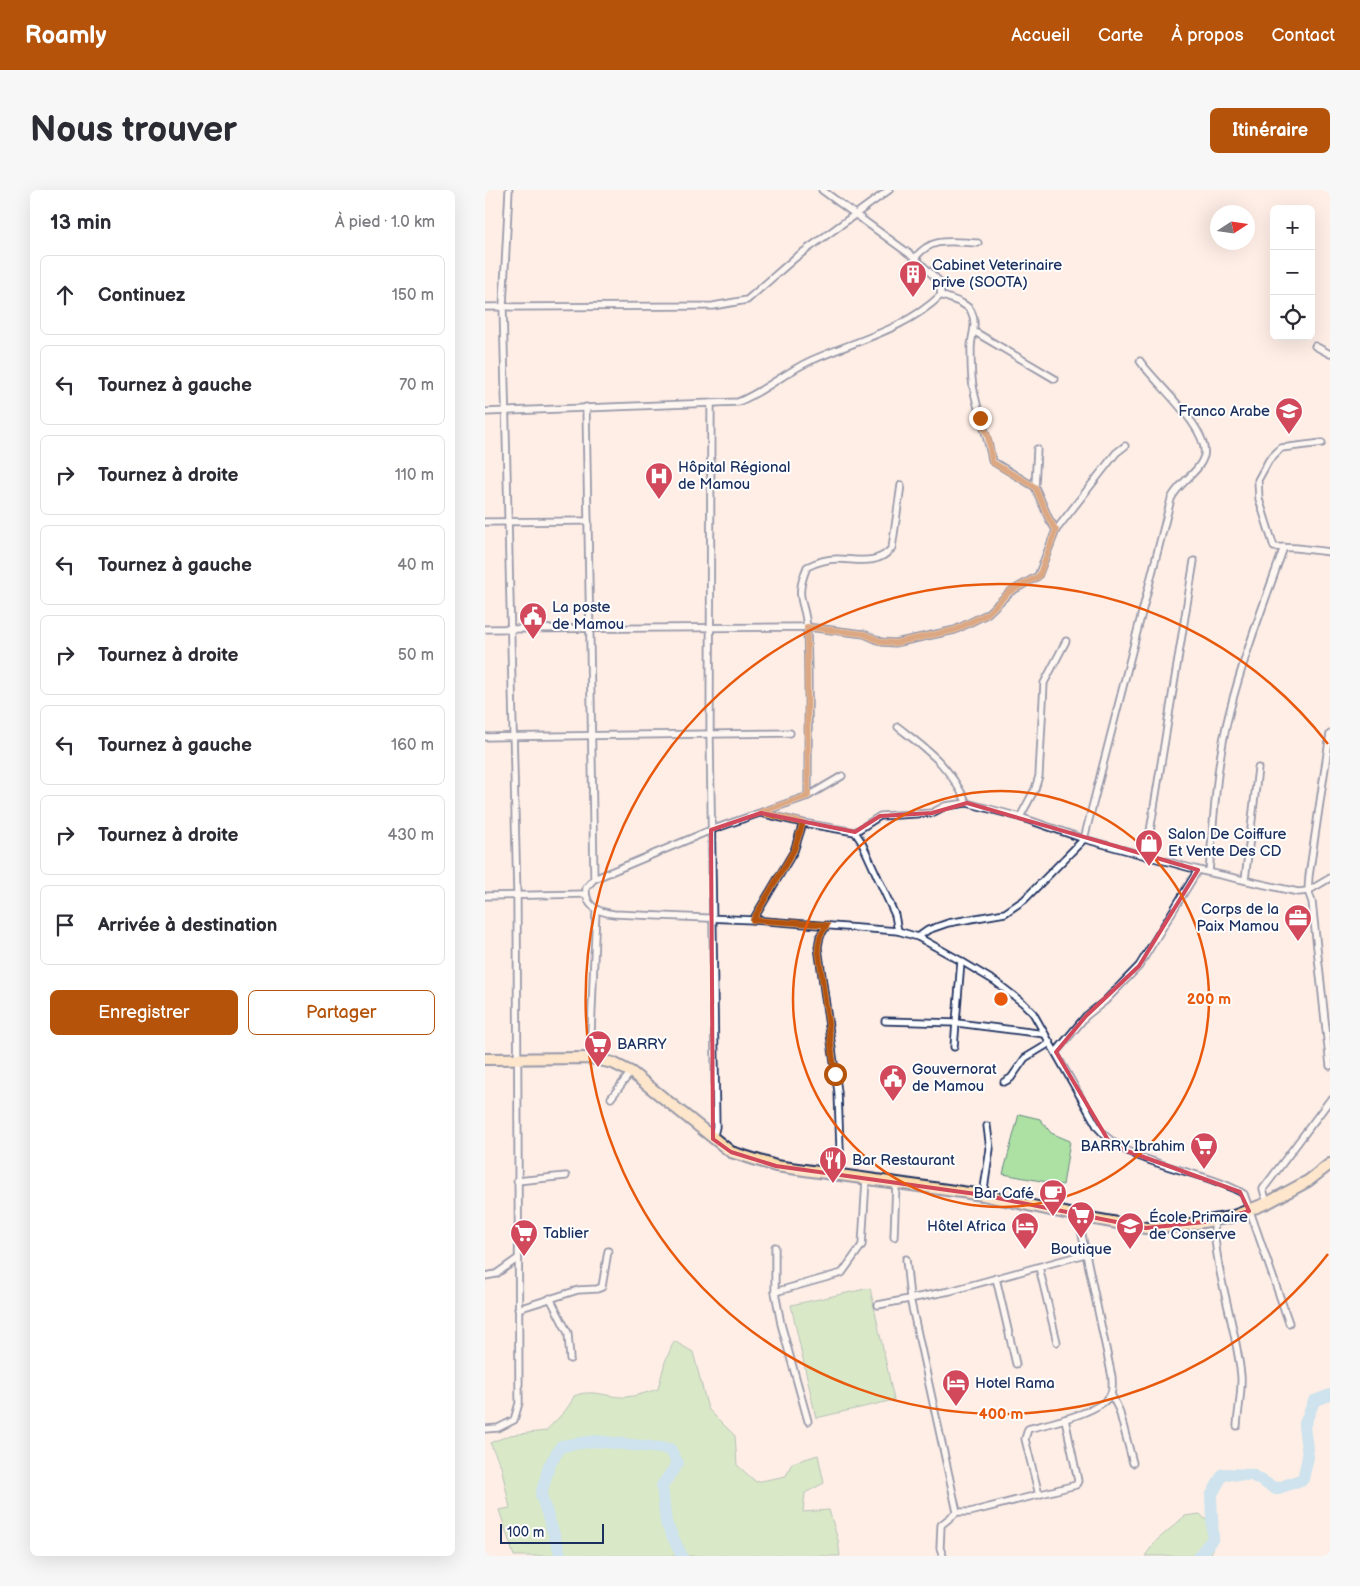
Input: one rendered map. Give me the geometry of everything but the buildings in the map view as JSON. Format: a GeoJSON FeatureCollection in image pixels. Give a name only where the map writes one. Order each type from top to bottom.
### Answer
{"type":"FeatureCollection","features":[{"type":"Feature","properties":{"kind":"highway"},"geometry":{"type":"LineString","coordinates":[[485,1059],[591,1058],[613,1063],[631,1072],[731,1152],[776,1166],[983,1195],[1078,1216],[1146,1228],[1214,1221],[1249,1210],[1267,1203],[1308,1181],[1330,1164]]}},
{"type":"Feature","properties":{"kind":"street"},"geometry":{"type":"LineString","coordinates":[[485,1429],[498,1428],[514,1420],[519,1403],[516,1059],[517,896],[511,736],[503,306],[509,190]]}},
{"type":"Feature","properties":{"kind":"street"},"geometry":{"type":"LineString","coordinates":[[822,190],[915,258],[939,281],[941,295]]}},
{"type":"Feature","properties":{"kind":"street"},"geometry":{"type":"LineString","coordinates":[[485,307],[713,306],[747,300],[795,258],[889,190]]}},
{"type":"Feature","properties":{"kind":"street"},"geometry":{"type":"LineString","coordinates":[[915,258],[923,248],[933,242],[978,243]]}},
{"type":"Feature","properties":{"kind":"street"},"geometry":{"type":"LineString","coordinates":[[941,295],[968,307],[974,320],[975,332],[971,346],[972,380],[980,418],[988,437],[992,462],[1035,487]]}},
{"type":"Feature","properties":{"kind":"street"},"geometry":{"type":"LineString","coordinates":[[485,412],[738,402],[755,395],[791,370],[919,315],[941,295]]}},
{"type":"Feature","properties":{"kind":"street"},"geometry":{"type":"LineString","coordinates":[[975,332],[1055,379]]}},
{"type":"Feature","properties":{"kind":"street"},"geometry":{"type":"LineString","coordinates":[[1315,346],[1330,354]]}},
{"type":"Feature","properties":{"kind":"street"},"geometry":{"type":"LineString","coordinates":[[918,937],[928,930],[947,923],[1005,913],[1024,900],[1084,839],[1171,499],[1174,492],[1200,464],[1204,456],[1201,439],[1179,404],[1149,374],[1140,361]]}},
{"type":"Feature","properties":{"kind":"street"},"geometry":{"type":"LineString","coordinates":[[711,403],[710,734],[716,1127],[713,1139]]}},
{"type":"Feature","properties":{"kind":"street"},"geometry":{"type":"LineString","coordinates":[[586,407],[594,879]]}},
{"type":"Feature","properties":{"kind":"street"},"geometry":{"type":"LineString","coordinates":[[1322,443],[1281,448],[1269,460],[1258,480],[1259,499],[1274,547],[1330,552]]}},
{"type":"Feature","properties":{"kind":"street"},"geometry":{"type":"LineString","coordinates":[[485,629],[807,627],[864,634],[882,642],[895,643],[955,630],[987,614],[1009,592],[1039,576],[1056,530],[1117,453],[1125,446]]}},
{"type":"Feature","properties":{"kind":"street"},"geometry":{"type":"LineString","coordinates":[[1037,449],[1035,487],[1056,530]]}},
{"type":"Feature","properties":{"kind":"street"},"geometry":{"type":"LineString","coordinates":[[808,796],[807,627],[799,595],[801,582],[807,567],[821,561],[838,559],[856,562],[885,556],[892,548],[901,485]]}},
{"type":"Feature","properties":{"kind":"street"},"geometry":{"type":"LineString","coordinates":[[485,522],[588,521]]}},
{"type":"Feature","properties":{"kind":"street"},"geometry":{"type":"LineString","coordinates":[[1209,872],[1217,782],[1229,711],[1249,644],[1284,547]]}},
{"type":"Feature","properties":{"kind":"street"},"geometry":{"type":"LineString","coordinates":[[1146,856],[1195,561]]}},
{"type":"Feature","properties":{"kind":"street"},"geometry":{"type":"LineString","coordinates":[[1020,816],[1035,789],[1039,776],[1044,683],[1067,642]]}},
{"type":"Feature","properties":{"kind":"street"},"geometry":{"type":"LineString","coordinates":[[898,727],[940,760],[957,783],[967,803]]}},
{"type":"Feature","properties":{"kind":"street"},"geometry":{"type":"LineString","coordinates":[[485,737],[790,733]]}},
{"type":"Feature","properties":{"kind":"street"},"geometry":{"type":"LineString","coordinates":[[1330,734],[1308,891],[1312,902],[1330,1066]]}},
{"type":"Feature","properties":{"kind":"street"},"geometry":{"type":"LineString","coordinates":[[1245,880],[1258,768]]}},
{"type":"Feature","properties":{"kind":"street"},"geometry":{"type":"LineString","coordinates":[[842,776],[808,796],[711,830],[594,879],[586,888],[586,894],[591,905],[596,910],[614,914],[753,920],[898,931],[918,937],[961,961],[996,982],[1033,1013],[1098,1128],[1108,1140],[1127,1151],[1240,1192],[1245,1197],[1289,1323]]}},
{"type":"Feature","properties":{"kind":"street"},"geometry":{"type":"LineString","coordinates":[[761,812],[803,823],[855,832],[880,816],[932,813],[945,806],[967,803],[1020,816],[1084,839],[1198,870],[1298,892],[1308,891],[1330,878]]}},
{"type":"Feature","properties":{"kind":"street"},"geometry":{"type":"LineString","coordinates":[[753,920],[794,850],[803,823]]}},
{"type":"Feature","properties":{"kind":"street"},"geometry":{"type":"LineString","coordinates":[[855,832],[895,915],[898,931]]}},
{"type":"Feature","properties":{"kind":"street"},"geometry":{"type":"LineString","coordinates":[[1055,1052],[1086,1016],[1105,1001],[1139,966],[1198,870]]}},
{"type":"Feature","properties":{"kind":"street"},"geometry":{"type":"LineString","coordinates":[[485,896],[586,894]]}},
{"type":"Feature","properties":{"kind":"street"},"geometry":{"type":"LineString","coordinates":[[591,1058],[596,910]]}},
{"type":"Feature","properties":{"kind":"street"},"geometry":{"type":"LineString","coordinates":[[827,925],[820,936],[818,947],[838,1092],[841,1176]]}},
{"type":"Feature","properties":{"kind":"street"},"geometry":{"type":"LineString","coordinates":[[954,1047],[961,961]]}},
{"type":"Feature","properties":{"kind":"street"},"geometry":{"type":"LineString","coordinates":[[885,1020],[957,1023],[1045,1034]]}},
{"type":"Feature","properties":{"kind":"street"},"geometry":{"type":"LineString","coordinates":[[1004,1082],[1011,1078],[1025,1058],[1050,1043]]}},
{"type":"Feature","properties":{"kind":"street"},"geometry":{"type":"LineString","coordinates":[[611,1098],[631,1072]]}},
{"type":"Feature","properties":{"kind":"street"},"geometry":{"type":"LineString","coordinates":[[1267,1203],[1263,1189],[1330,1100]]}},
{"type":"Feature","properties":{"kind":"street"},"geometry":{"type":"LineString","coordinates":[[983,1195],[990,1149],[987,1126]]}},
{"type":"Feature","properties":{"kind":"street"},"geometry":{"type":"LineString","coordinates":[[517,1181],[566,1176]]}},
{"type":"Feature","properties":{"kind":"street"},"geometry":{"type":"LineString","coordinates":[[775,1292],[842,1273],[862,1245],[866,1180]]}},
{"type":"Feature","properties":{"kind":"street"},"geometry":{"type":"LineString","coordinates":[[894,1237],[896,1184]]}},
{"type":"Feature","properties":{"kind":"street"},"geometry":{"type":"LineString","coordinates":[[1078,1216],[1110,1368],[1111,1394],[1119,1410],[1133,1463]]}},
{"type":"Feature","properties":{"kind":"street"},"geometry":{"type":"LineString","coordinates":[[1214,1221],[1215,1244],[1237,1348],[1241,1378],[1237,1426]]}},
{"type":"Feature","properties":{"kind":"street"},"geometry":{"type":"LineString","coordinates":[[775,1247],[775,1292],[781,1324],[807,1421]]}},
{"type":"Feature","properties":{"kind":"street"},"geometry":{"type":"LineString","coordinates":[[518,1309],[550,1298],[602,1287],[608,1251]]}},
{"type":"Feature","properties":{"kind":"street"},"geometry":{"type":"LineString","coordinates":[[878,1305],[950,1291],[1085,1254]]}},
{"type":"Feature","properties":{"kind":"street"},"geometry":{"type":"LineString","coordinates":[[485,1276],[496,1274],[517,1259]]}},
{"type":"Feature","properties":{"kind":"street"},"geometry":{"type":"LineString","coordinates":[[906,1259],[910,1298],[957,1512]]}},
{"type":"Feature","properties":{"kind":"street"},"geometry":{"type":"LineString","coordinates":[[1039,1267],[1057,1342]]}},
{"type":"Feature","properties":{"kind":"street"},"geometry":{"type":"LineString","coordinates":[[996,1278],[1016,1364]]}},
{"type":"Feature","properties":{"kind":"street"},"geometry":{"type":"LineString","coordinates":[[550,1298],[568,1333],[570,1359]]}},
{"type":"Feature","properties":{"kind":"street"},"geometry":{"type":"LineString","coordinates":[[1039,1495],[1025,1439],[1025,1432],[1028,1428],[1065,1419],[1103,1404],[1111,1394]]}},
{"type":"Feature","properties":{"kind":"street"},"geometry":{"type":"LineString","coordinates":[[943,1556],[940,1548],[941,1525],[957,1512],[970,1512],[1076,1485],[1078,1482],[1065,1419]]}},
{"type":"Feature","properties":{"kind":"highlighted area"},"geometry":{"type":"Polygon","coordinates":[[[967,803],[1198,870],[1139,966],[1086,1016],[1056,1052],[1108,1140],[1127,1151],[1240,1192],[1249,1211],[1214,1221],[1146,1228],[983,1195],[776,1166],[731,1152],[713,1139],[711,830],[761,813],[855,832],[880,816],[932,813],[967,803]]]}},
{"type":"Feature","properties":{"kind":"green space"},"geometry":{"type":"Polygon","coordinates":[[[1019,1114],[1040,1119],[1051,1133],[1070,1141],[1063,1185],[1003,1174],[1019,1114]]]}},
{"type":"Feature","properties":{"kind":"green space"},"geometry":{"type":"Polygon","coordinates":[[[870,1288],[894,1400],[816,1418],[791,1305],[870,1288]]]}},
{"type":"Feature","properties":{"kind":"green space"},"geometry":{"type":"Polygon","coordinates":[[[674,1341],[693,1352],[708,1409],[735,1436],[737,1465],[756,1482],[786,1476],[792,1463],[818,1455],[824,1483],[805,1493],[803,1512],[829,1510],[838,1540],[840,1556],[514,1556],[499,1510],[510,1508],[501,1466],[490,1443],[510,1435],[546,1431],[565,1411],[574,1396],[594,1393],[626,1397],[658,1389],[665,1362],[674,1341]]]}},
{"type":"Feature","properties":{"kind":"green space"},"geometry":{"type":"Polygon","coordinates":[[[1200,1514],[1215,1529],[1211,1556],[1145,1556],[1156,1541],[1185,1516],[1200,1514]]]}},
{"type":"Feature","properties":{"kind":"waterway"},"geometry":{"type":"LineString","coordinates":[[1199,1556],[1213,1538],[1211,1496],[1223,1474],[1252,1475],[1276,1489],[1303,1479],[1308,1457],[1304,1426],[1314,1401],[1330,1395]]}},
{"type":"Feature","properties":{"kind":"waterway"},"geometry":{"type":"LineString","coordinates":[[561,1556],[541,1495],[549,1466],[561,1446],[595,1441],[670,1449],[678,1463],[662,1486],[666,1523],[682,1556]]}},
{"type":"Feature","properties":{"kind":"place","name":"Cabinet Veterinaire prive (SOOTA)"},"geometry":{"type":"Point","coordinates":[913,298]}},
{"type":"Feature","properties":{"kind":"place","name":"Franco Arabe"},"geometry":{"type":"Point","coordinates":[1289,435]}},
{"type":"Feature","properties":{"kind":"place","name":"Hôpital Régional de Mamou"},"geometry":{"type":"Point","coordinates":[659,500]}},
{"type":"Feature","properties":{"kind":"place","name":"La poste de Mamou"},"geometry":{"type":"Point","coordinates":[533,640]}},
{"type":"Feature","properties":{"kind":"place","name":"Salon De Coiffure Et Vente Des CD"},"geometry":{"type":"Point","coordinates":[1149,867]}},
{"type":"Feature","properties":{"kind":"place","name":"Corps de la Paix Mamou"},"geometry":{"type":"Point","coordinates":[1298,942]}},
{"type":"Feature","properties":{"kind":"place","name":"BARRY"},"geometry":{"type":"Point","coordinates":[598,1068]}},
{"type":"Feature","properties":{"kind":"place","name":"Gouvernorat de Mamou"},"geometry":{"type":"Point","coordinates":[893,1102]}},
{"type":"Feature","properties":{"kind":"place","name":"BARRY Ibrahim"},"geometry":{"type":"Point","coordinates":[1204,1170]}},
{"type":"Feature","properties":{"kind":"place","name":"Bar Restaurant"},"geometry":{"type":"Point","coordinates":[833,1184]}},
{"type":"Feature","properties":{"kind":"place","name":"Bar Café"},"geometry":{"type":"Point","coordinates":[1053,1217]}},
{"type":"Feature","properties":{"kind":"place","name":"Boutique"},"geometry":{"type":"Point","coordinates":[1081,1239]}},
{"type":"Feature","properties":{"kind":"place","name":"Hôtel Africa"},"geometry":{"type":"Point","coordinates":[1025,1250]}},
{"type":"Feature","properties":{"kind":"place","name":"École Primaire de Conserve"},"geometry":{"type":"Point","coordinates":[1130,1250]}},
{"type":"Feature","properties":{"kind":"place","name":"Tablier"},"geometry":{"type":"Point","coordinates":[524,1257]}},
{"type":"Feature","properties":{"kind":"place","name":"Hotel Rama"},"geometry":{"type":"Point","coordinates":[956,1407]}},
{"type":"Feature","properties":{"kind":"route"},"geometry":{"type":"LineString","coordinates":[[835,1074],[818,947],[820,936],[827,925],[753,920],[794,850],[803,823],[761,812],[808,796],[807,627],[864,634],[882,642],[895,643],[920,639],[955,630],[987,614],[1009,592],[1039,576],[1056,530],[1035,487],[992,462],[988,437],[980,418]]}}]}
